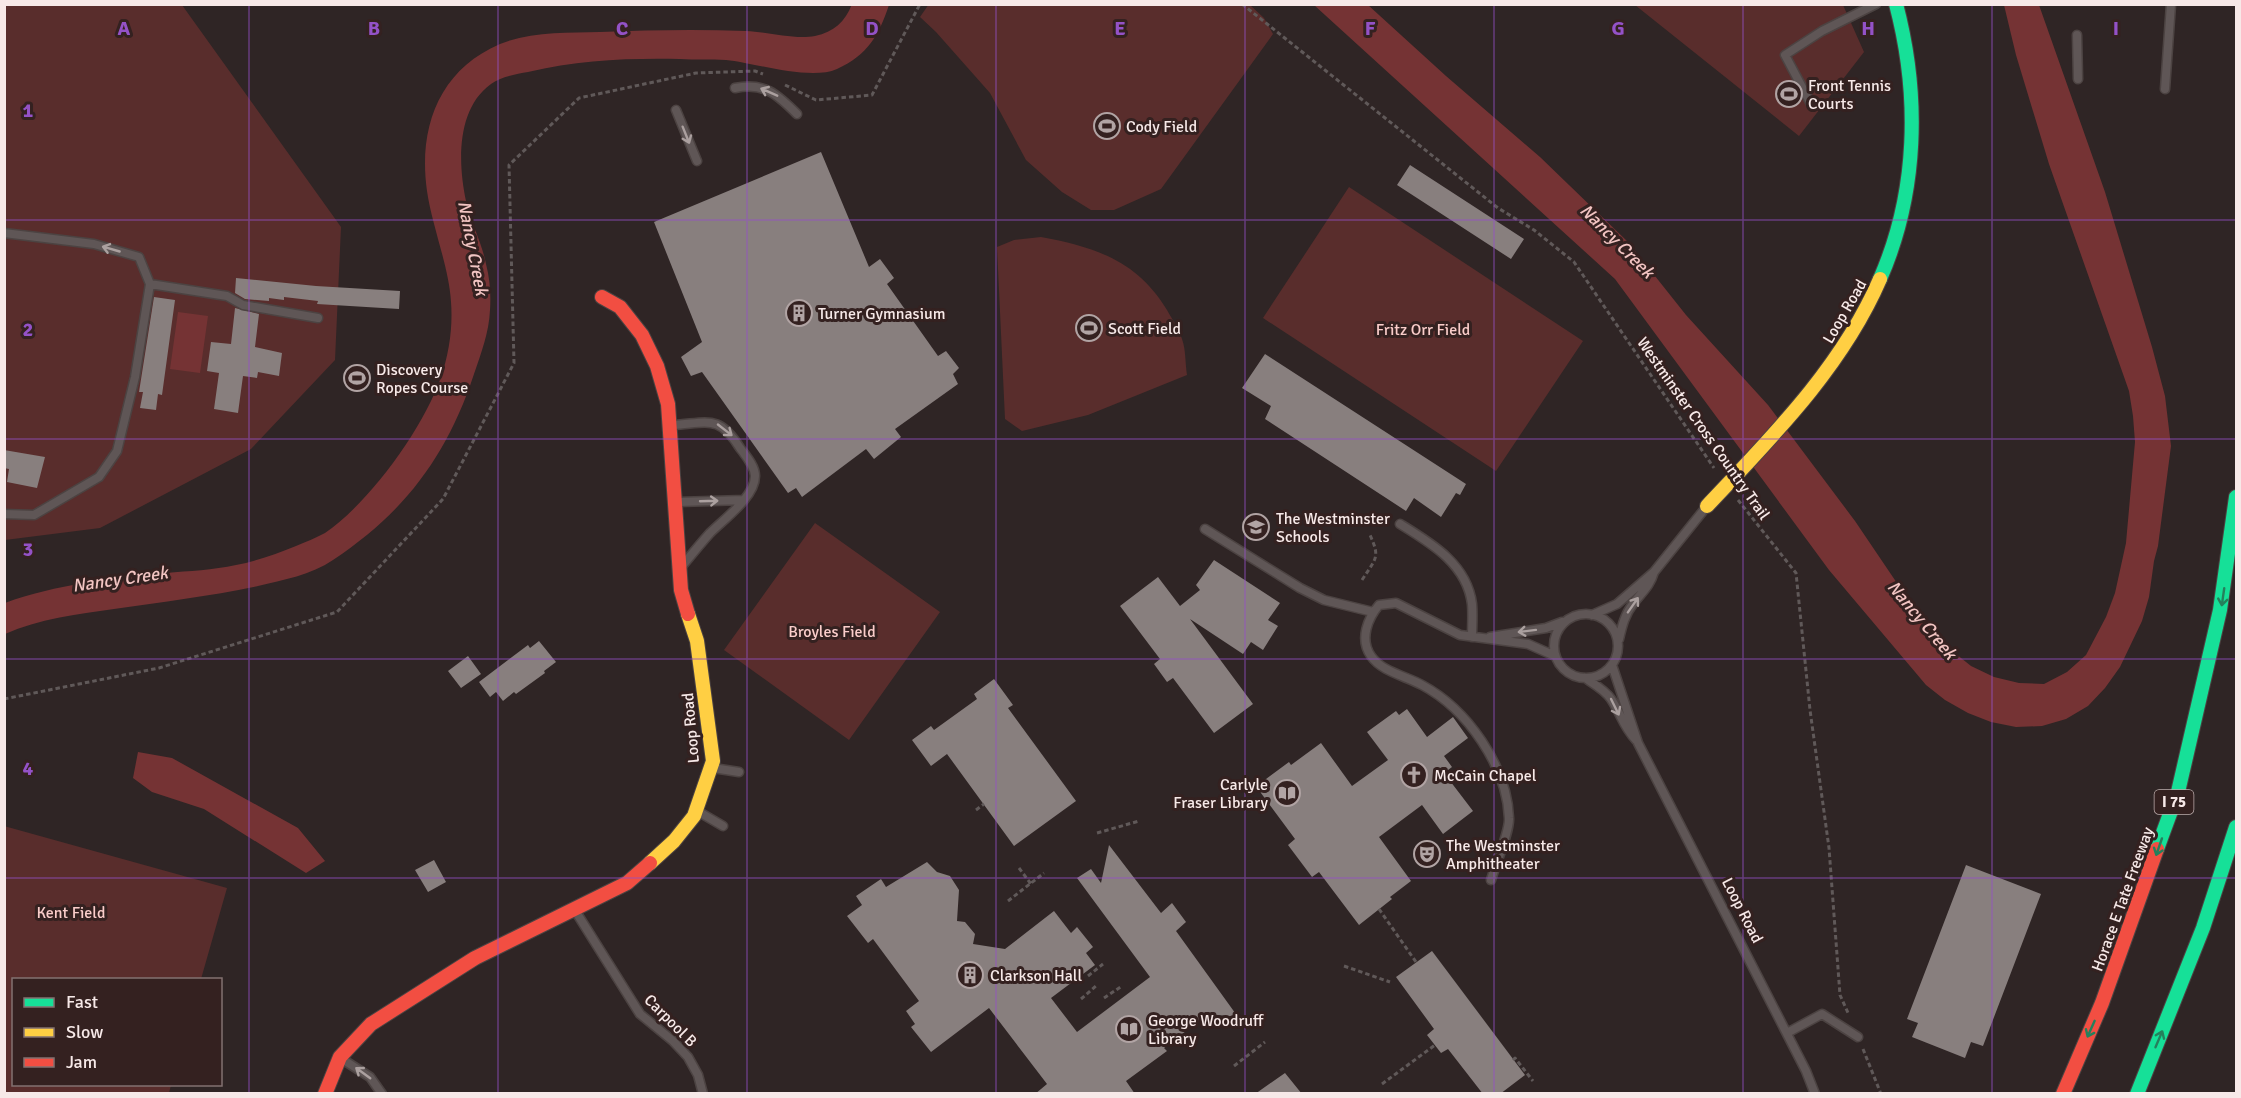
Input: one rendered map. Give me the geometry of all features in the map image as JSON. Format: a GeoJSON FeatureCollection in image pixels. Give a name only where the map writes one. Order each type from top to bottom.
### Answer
{"type":"FeatureCollection","features":[{"type":"Feature","properties":{"kind":"main road","name":"Loop Road"},"geometry":{"type":"LineString","coordinates":[[1707,506],[1802,401],[1853,335],[1874,298],[1888,261],[1898,224],[1910,156],[1912,116],[1911,72],[1896,4]]}},
{"type":"Feature","properties":{"kind":"main road","name":"Loop Road"},"geometry":{"type":"LineString","coordinates":[[325,1094],[340,1057],[371,1024],[475,958],[627,883],[674,841],[696,811],[711,768],[713,761],[697,641],[681,590],[668,404],[657,366],[642,335],[620,307],[602,297]]}},
{"type":"Feature","properties":{"kind":"main road","name":"Horace E Tate Freeway"},"geometry":{"type":"LineString","coordinates":[[2063,1094],[2102,1003],[2178,792],[2220,610],[2236,497]]}},
{"type":"Feature","properties":{"kind":"main road"},"geometry":{"type":"LineString","coordinates":[[2137,1094],[2223,876],[2236,826]]}},
{"type":"Feature","properties":{"kind":"main road"},"geometry":{"type":"LineString","coordinates":[[2223,876],[2236,853]]}},
{"type":"Feature","properties":{"kind":"lane"},"geometry":{"type":"LineString","coordinates":[[1811,104],[1785,55],[1822,31],[1876,4]]}},
{"type":"Feature","properties":{"kind":"lane"},"geometry":{"type":"LineString","coordinates":[[2165,89],[2171,4]]}},
{"type":"Feature","properties":{"kind":"lane"},"geometry":{"type":"LineString","coordinates":[[2077,35],[2078,79]]}},
{"type":"Feature","properties":{"kind":"lane"},"geometry":{"type":"LineString","coordinates":[[735,88],[749,85],[771,91],[796,114]]}},
{"type":"Feature","properties":{"kind":"lane"},"geometry":{"type":"LineString","coordinates":[[676,110],[697,160]]}},
{"type":"Feature","properties":{"kind":"lane"},"geometry":{"type":"LineString","coordinates":[[4,233],[94,244],[139,257],[150,284],[135,377],[117,451],[99,477],[33,515],[4,514]]}},
{"type":"Feature","properties":{"kind":"lane"},"geometry":{"type":"LineString","coordinates":[[150,284],[227,296],[243,305],[318,318]]}},
{"type":"Feature","properties":{"kind":"lane"},"geometry":{"type":"LineString","coordinates":[[669,425],[713,422],[730,432],[754,469],[756,477],[744,500],[710,533],[679,569]]}},
{"type":"Feature","properties":{"kind":"lane"},"geometry":{"type":"LineString","coordinates":[[674,502],[744,500]]}},
{"type":"Feature","properties":{"kind":"lane","name":"Loop Road"},"geometry":{"type":"LineString","coordinates":[[1592,615],[1617,604],[1654,572],[1707,506]]}},
{"type":"Feature","properties":{"kind":"lane"},"geometry":{"type":"LineString","coordinates":[[1400,524],[1431,543],[1452,561],[1465,579],[1472,603],[1472,637]]}},
{"type":"Feature","properties":{"kind":"lane"},"geometry":{"type":"LineString","coordinates":[[1205,529],[1300,588],[1324,600],[1373,612]]}},
{"type":"Feature","properties":{"kind":"lane","name":"Loop Road"},"geometry":{"type":"LineString","coordinates":[[1618,642],[1622,623],[1633,604],[1650,584],[1654,572]]}},
{"type":"Feature","properties":{"kind":"lane"},"geometry":{"type":"LineString","coordinates":[[1484,639],[1546,628],[1576,615],[1592,615],[1610,624],[1618,642],[1618,650],[1612,665],[1605,673],[1585,678],[1567,672],[1555,657],[1528,644],[1484,639],[1460,635],[1396,603],[1379,605],[1369,618],[1366,629],[1367,644],[1371,655],[1384,668],[1444,698],[1477,733],[1502,782],[1510,820],[1491,880]]}},
{"type":"Feature","properties":{"kind":"lane"},"geometry":{"type":"LineString","coordinates":[[1555,657],[1553,646],[1555,636],[1560,626],[1568,619]]}},
{"type":"Feature","properties":{"kind":"lane","name":"Loop Road"},"geometry":{"type":"LineString","coordinates":[[1612,665],[1638,743],[1787,1034],[1815,1094]]}},
{"type":"Feature","properties":{"kind":"lane","name":"Loop Road"},"geometry":{"type":"LineString","coordinates":[[1585,678],[1598,686],[1610,698],[1624,727],[1638,743]]}},
{"type":"Feature","properties":{"kind":"lane"},"geometry":{"type":"LineString","coordinates":[[711,768],[739,772]]}},
{"type":"Feature","properties":{"kind":"lane"},"geometry":{"type":"LineString","coordinates":[[696,811],[723,826]]}},
{"type":"Feature","properties":{"kind":"lane","name":"Carpool B"},"geometry":{"type":"LineString","coordinates":[[574,909],[639,1014],[673,1041],[688,1057],[698,1076],[703,1094]]}},
{"type":"Feature","properties":{"kind":"lane"},"geometry":{"type":"LineString","coordinates":[[1787,1034],[1822,1014],[1858,1037]]}},
{"type":"Feature","properties":{"kind":"lane"},"geometry":{"type":"LineString","coordinates":[[340,1057],[370,1077],[382,1094]]}},
{"type":"Feature","properties":{"kind":"path"},"geometry":{"type":"LineString","coordinates":[[775,80],[816,100],[872,95],[920,4]]}},
{"type":"Feature","properties":{"kind":"path","name":"Westminster Cross Country Trail"},"geometry":{"type":"LineString","coordinates":[[1242,4],[1498,208],[1534,230],[1574,262],[1726,486],[1796,573],[1810,710],[1829,848],[1840,995],[1881,1094]]}},
{"type":"Feature","properties":{"kind":"path"},"geometry":{"type":"LineString","coordinates":[[4,699],[159,668],[337,612],[443,499],[514,363],[509,165],[579,98],[696,72],[755,71],[765,76]]}},
{"type":"Feature","properties":{"kind":"path"},"geometry":{"type":"LineString","coordinates":[[1362,580],[1376,558],[1377,550],[1369,533]]}},
{"type":"Feature","properties":{"kind":"path"},"geometry":{"type":"LineString","coordinates":[[976,810],[984,804]]}},
{"type":"Feature","properties":{"kind":"path"},"geometry":{"type":"LineString","coordinates":[[1097,833],[1139,821]]}},
{"type":"Feature","properties":{"kind":"path"},"geometry":{"type":"LineString","coordinates":[[1019,868],[1031,884]]}},
{"type":"Feature","properties":{"kind":"path"},"geometry":{"type":"LineString","coordinates":[[1008,901],[1044,873]]}},
{"type":"Feature","properties":{"kind":"path"},"geometry":{"type":"LineString","coordinates":[[1379,909],[1416,962]]}},
{"type":"Feature","properties":{"kind":"path"},"geometry":{"type":"LineString","coordinates":[[1088,976],[1103,964]]}},
{"type":"Feature","properties":{"kind":"path"},"geometry":{"type":"LineString","coordinates":[[1344,966],[1390,982]]}},
{"type":"Feature","properties":{"kind":"path"},"geometry":{"type":"LineString","coordinates":[[1081,999],[1095,986]]}},
{"type":"Feature","properties":{"kind":"path"},"geometry":{"type":"LineString","coordinates":[[1104,998],[1122,986]]}},
{"type":"Feature","properties":{"kind":"path"},"geometry":{"type":"LineString","coordinates":[[1233,1066],[1265,1042]]}},
{"type":"Feature","properties":{"kind":"path"},"geometry":{"type":"LineString","coordinates":[[1382,1084],[1435,1045]]}},
{"type":"Feature","properties":{"kind":"path"},"geometry":{"type":"LineString","coordinates":[[1513,1060],[1515,1058],[1533,1081]]}},
{"type":"Feature","properties":{"kind":"green space","name":"Cody Field"},"geometry":{"type":"Polygon","coordinates":[[[929,4],[1250,5],[1264,18],[1273,34],[1161,189],[1114,210],[1091,210],[1062,192],[1026,160],[990,93],[920,17],[929,4]]]}},
{"type":"Feature","properties":{"kind":"green space"},"geometry":{"type":"Polygon","coordinates":[[[5,5],[182,5],[341,227],[335,360],[251,449],[100,528],[5,540],[5,5]]]}},
{"type":"Feature","properties":{"kind":"green space","name":"Front Tennis Courts"},"geometry":{"type":"Polygon","coordinates":[[[1635,5],[1843,5],[1864,52],[1799,136],[1635,5]]]}},
{"type":"Feature","properties":{"kind":"green space","name":"Fritz Orr Field"},"geometry":{"type":"Polygon","coordinates":[[[1349,187],[1583,341],[1496,471],[1263,318],[1349,187]]]}},
{"type":"Feature","properties":{"kind":"green space","name":"Scott Field"},"geometry":{"type":"Polygon","coordinates":[[[1041,237],[1079,246],[1113,258],[1142,279],[1167,310],[1179,332],[1184,348],[1187,375],[1088,415],[1022,431],[1005,419],[997,247],[1014,240],[1041,237]]]}},
{"type":"Feature","properties":{"kind":"green space","name":"Broyles Field"},"geometry":{"type":"Polygon","coordinates":[[[815,523],[940,612],[849,740],[724,650],[815,523]]]}},
{"type":"Feature","properties":{"kind":"green space","name":"Kent Field"},"geometry":{"type":"Polygon","coordinates":[[[4,826],[227,888],[201,978],[12,978],[12,1086],[171,1086],[169,1093],[5,1093],[4,826]]]}},
{"type":"Feature","properties":{"kind":"water","name":"Nancy Creek"},"geometry":{"type":"Polygon","coordinates":[[[852,4],[889,5],[881,26],[864,51],[848,63],[826,72],[798,72],[726,60],[623,60],[585,62],[547,68],[508,76],[491,84],[471,108],[462,138],[461,154],[466,201],[482,248],[490,287],[488,327],[474,374],[451,431],[437,456],[402,502],[359,542],[333,560],[306,573],[222,593],[58,618],[31,624],[5,634],[5,603],[44,591],[84,583],[219,568],[266,557],[325,533],[342,520],[377,484],[422,419],[441,377],[446,359],[451,331],[450,289],[427,191],[426,145],[437,104],[448,85],[479,55],[512,40],[550,34],[709,30],[746,31],[799,37],[815,36],[828,32],[838,25],[852,4]]]}},
{"type":"Feature","properties":{"kind":"water","name":"Nancy Creek"},"geometry":{"type":"Polygon","coordinates":[[[1314,5],[1368,5],[1540,157],[1628,242],[1686,315],[1768,405],[1855,521],[1903,592],[1951,650],[1971,666],[1994,677],[2019,683],[2044,684],[2067,672],[2086,655],[2106,617],[2115,593],[2126,543],[2135,442],[2129,391],[2049,164],[2016,55],[2004,5],[2039,5],[2105,192],[2152,347],[2165,396],[2171,446],[2149,597],[2142,621],[2120,667],[2105,688],[2088,706],[2066,719],[2042,726],[2016,727],[1991,722],[1968,713],[1945,700],[1926,685],[1829,570],[1615,279],[1314,5]]]}},
{"type":"Feature","properties":{"kind":"water"},"geometry":{"type":"Polygon","coordinates":[[[178,312],[208,316],[200,373],[170,369],[178,312]]]}},
{"type":"Feature","properties":{"kind":"water"},"geometry":{"type":"Polygon","coordinates":[[[138,752],[172,758],[298,828],[325,861],[306,873],[204,809],[152,792],[133,778],[138,752]]]}},
{"type":"Feature","properties":{"kind":"building","name":"Turner Gymnasium"},"geometry":{"type":"Polygon","coordinates":[[[821,152],[869,267],[880,259],[894,278],[887,284],[938,356],[946,351],[959,368],[953,374],[958,384],[895,429],[901,437],[874,459],[866,449],[802,497],[796,488],[788,493],[702,372],[691,376],[681,357],[702,342],[654,222],[821,152]]]}},
{"type":"Feature","properties":{"kind":"building"},"geometry":{"type":"Polygon","coordinates":[[[1410,165],[1524,239],[1511,259],[1397,185],[1410,165]]]}},
{"type":"Feature","properties":{"kind":"building"},"geometry":{"type":"Polygon","coordinates":[[[236,278],[400,291],[399,309],[317,304],[318,301],[284,297],[284,300],[269,298],[269,301],[245,299],[235,293],[236,278]]]}},
{"type":"Feature","properties":{"kind":"building"},"geometry":{"type":"Polygon","coordinates":[[[154,297],[175,300],[162,395],[158,394],[156,410],[140,408],[143,392],[139,392],[154,297]]]}},
{"type":"Feature","properties":{"kind":"building"},"geometry":{"type":"Polygon","coordinates":[[[235,308],[259,314],[255,347],[282,353],[279,376],[258,372],[257,378],[243,376],[238,413],[214,409],[219,373],[207,371],[211,342],[231,344],[235,308]]]}},
{"type":"Feature","properties":{"kind":"building"},"geometry":{"type":"Polygon","coordinates":[[[1265,354],[1466,484],[1460,495],[1456,493],[1441,517],[1414,498],[1406,511],[1265,419],[1271,406],[1242,388],[1265,354]]]}},
{"type":"Feature","properties":{"kind":"building"},"geometry":{"type":"Polygon","coordinates":[[[4,450],[45,457],[37,488],[7,482],[9,469],[4,468],[4,450]]]}},
{"type":"Feature","properties":{"kind":"building"},"geometry":{"type":"Polygon","coordinates":[[[1214,560],[1280,603],[1268,620],[1278,626],[1263,650],[1251,642],[1243,654],[1190,619],[1253,704],[1214,733],[1173,678],[1167,682],[1154,664],[1160,659],[1120,606],[1158,577],[1180,606],[1200,590],[1196,585],[1214,560]]]}},
{"type":"Feature","properties":{"kind":"building"},"geometry":{"type":"Polygon","coordinates":[[[539,641],[556,662],[544,671],[545,673],[503,701],[496,692],[490,697],[479,682],[528,645],[530,648],[539,641]]]}},
{"type":"Feature","properties":{"kind":"building"},"geometry":{"type":"Polygon","coordinates":[[[468,656],[481,674],[461,688],[448,671],[468,656]]]}},
{"type":"Feature","properties":{"kind":"building"},"geometry":{"type":"Polygon","coordinates":[[[994,679],[1013,705],[1008,708],[1076,801],[1014,846],[947,754],[931,766],[912,740],[931,726],[934,730],[977,699],[974,694],[994,679]]]}},
{"type":"Feature","properties":{"kind":"building"},"geometry":{"type":"Polygon","coordinates":[[[1407,709],[1427,737],[1453,717],[1468,738],[1444,756],[1452,767],[1444,773],[1473,811],[1443,834],[1422,805],[1379,837],[1411,881],[1359,925],[1319,872],[1312,877],[1288,845],[1295,839],[1258,789],[1258,785],[1289,762],[1291,765],[1321,743],[1352,786],[1388,760],[1367,732],[1396,711],[1399,715],[1407,709]]]}},
{"type":"Feature","properties":{"kind":"building","name":"Clarkson Hall"},"geometry":{"type":"Polygon","coordinates":[[[1109,845],[1161,913],[1172,903],[1186,922],[1176,931],[1238,1017],[1208,1014],[1164,1048],[1167,1051],[1126,1081],[1135,1094],[1035,1094],[1047,1084],[989,1008],[931,1052],[911,1027],[915,1024],[906,1011],[919,1001],[873,939],[868,943],[847,916],[862,905],[856,896],[881,879],[886,887],[927,862],[937,872],[950,876],[959,890],[957,921],[965,922],[975,934],[973,944],[1005,949],[1054,911],[1071,933],[1077,927],[1093,947],[1086,953],[1095,965],[1051,998],[1077,1032],[1150,977],[1077,878],[1091,869],[1101,883],[1109,845]]]}},
{"type":"Feature","properties":{"kind":"building"},"geometry":{"type":"Polygon","coordinates":[[[434,860],[446,882],[428,892],[415,870],[434,860]]]}},
{"type":"Feature","properties":{"kind":"building"},"geometry":{"type":"Polygon","coordinates":[[[1966,865],[2041,894],[1983,1046],[1971,1042],[1965,1058],[1912,1037],[1918,1023],[1907,1019],[1966,865]]]}},
{"type":"Feature","properties":{"kind":"building"},"geometry":{"type":"Polygon","coordinates":[[[1432,951],[1525,1075],[1500,1094],[1483,1094],[1448,1049],[1441,1053],[1427,1035],[1434,1029],[1396,977],[1432,951]]]}},
{"type":"Feature","properties":{"kind":"building"},"geometry":{"type":"Polygon","coordinates":[[[1285,1073],[1302,1094],[1255,1094],[1285,1073]]]}},
{"type":"Feature","properties":{"kind":"traffic: fast"},"geometry":{"type":"LineString","coordinates":[[1880,279],[1893,246],[1902,212],[1911,143],[1912,108],[1909,73],[1896,4]]}},
{"type":"Feature","properties":{"kind":"traffic: fast"},"geometry":{"type":"LineString","coordinates":[[2157,849],[2178,792],[2220,610],[2236,497]]}},
{"type":"Feature","properties":{"kind":"traffic: fast"},"geometry":{"type":"LineString","coordinates":[[2137,1094],[2203,928],[2236,827]]}},
{"type":"Feature","properties":{"kind":"traffic: slow"},"geometry":{"type":"LineString","coordinates":[[1707,506],[1804,400],[1846,342],[1880,279]]}},
{"type":"Feature","properties":{"kind":"traffic: slow"},"geometry":{"type":"LineString","coordinates":[[650,863],[674,841],[694,816],[713,761],[697,641],[688,614]]}},
{"type":"Feature","properties":{"kind":"traffic: jam"},"geometry":{"type":"LineString","coordinates":[[602,297],[620,307],[642,335],[657,366],[668,404],[681,590],[688,614]]}},
{"type":"Feature","properties":{"kind":"traffic: jam"},"geometry":{"type":"LineString","coordinates":[[2063,1094],[2102,1003],[2157,849]]}},
{"type":"Feature","properties":{"kind":"traffic: jam"},"geometry":{"type":"LineString","coordinates":[[325,1094],[340,1057],[371,1024],[475,958],[627,883],[650,863]]}},
{"type":"Feature","properties":{"kind":"place","name":"Front Tennis Courts"},"geometry":{"type":"Point","coordinates":[1789,94]}},
{"type":"Feature","properties":{"kind":"place","name":"Cody Field"},"geometry":{"type":"Point","coordinates":[1107,126]}},
{"type":"Feature","properties":{"kind":"place","name":"Turner Gymnasium"},"geometry":{"type":"Point","coordinates":[799,313]}},
{"type":"Feature","properties":{"kind":"place","name":"Scott Field"},"geometry":{"type":"Point","coordinates":[1089,328]}},
{"type":"Feature","properties":{"kind":"place","name":"Discovery Ropes Course"},"geometry":{"type":"Point","coordinates":[357,378]}},
{"type":"Feature","properties":{"kind":"place","name":"The Westminster Schools"},"geometry":{"type":"Point","coordinates":[1256,527]}},
{"type":"Feature","properties":{"kind":"place","name":"McCain Chapel"},"geometry":{"type":"Point","coordinates":[1414,775]}},
{"type":"Feature","properties":{"kind":"place","name":"Carlyle Fraser Library"},"geometry":{"type":"Point","coordinates":[1287,793]}},
{"type":"Feature","properties":{"kind":"place","name":"The Westminster Amphitheater"},"geometry":{"type":"Point","coordinates":[1427,854]}},
{"type":"Feature","properties":{"kind":"place","name":"Clarkson Hall"},"geometry":{"type":"Point","coordinates":[970,975]}},
{"type":"Feature","properties":{"kind":"place","name":"George Woodruff Library"},"geometry":{"type":"Point","coordinates":[1129,1029]}}]}
